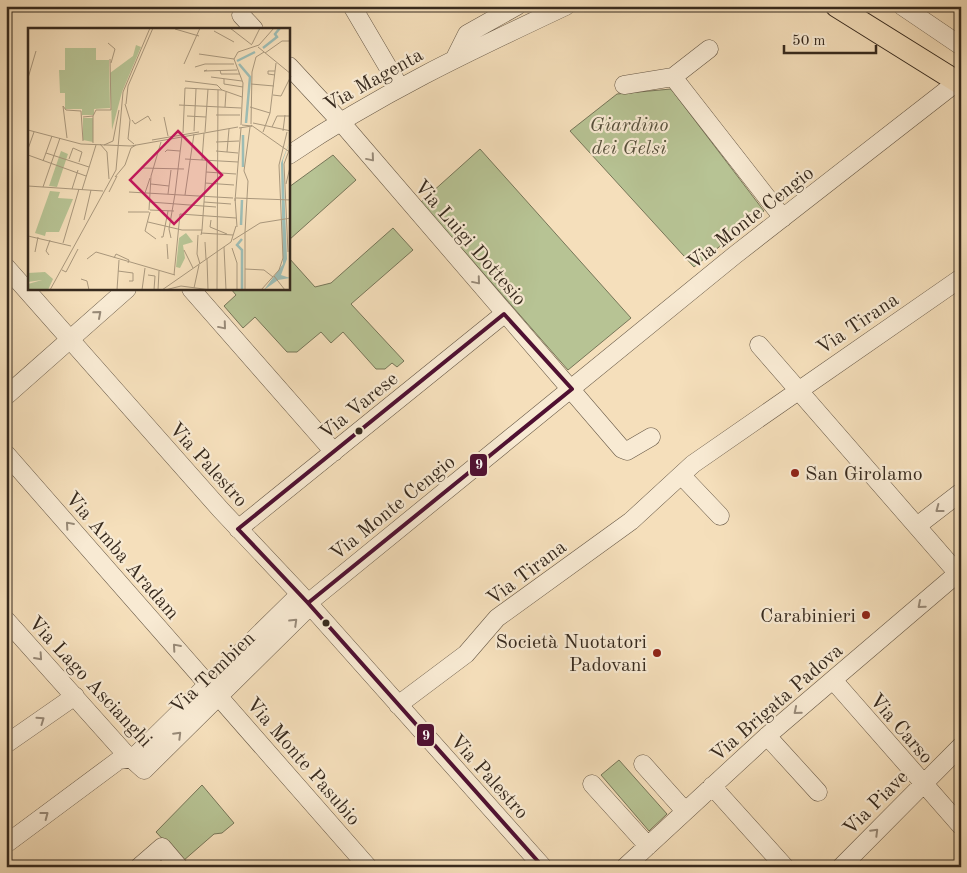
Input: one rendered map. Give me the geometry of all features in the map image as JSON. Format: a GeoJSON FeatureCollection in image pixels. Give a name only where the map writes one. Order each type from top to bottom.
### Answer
{"type":"FeatureCollection","features":[{"type":"Feature","properties":{"kind":"main road"},"geometry":{"type":"LineString","coordinates":[[836,6],[959,83]]}},
{"type":"Feature","properties":{"kind":"street"},"geometry":{"type":"LineString","coordinates":[[352,6],[399,86]]}},
{"type":"Feature","properties":{"kind":"street","name":"Via Magenta"},"geometry":{"type":"LineString","coordinates":[[455,58],[467,34],[517,6]]}},
{"type":"Feature","properties":{"kind":"street","name":"Via Magenta"},"geometry":{"type":"LineString","coordinates":[[290,154],[340,121],[399,86],[566,6]]}},
{"type":"Feature","properties":{"kind":"street"},"geometry":{"type":"LineString","coordinates":[[902,6],[961,46]]}},
{"type":"Feature","properties":{"kind":"street"},"geometry":{"type":"LineString","coordinates":[[240,15],[253,28]]}},
{"type":"Feature","properties":{"kind":"street"},"geometry":{"type":"LineString","coordinates":[[624,85],[673,77],[709,49]]}},
{"type":"Feature","properties":{"kind":"street","name":"Via Luigi Dottesio"},"geometry":{"type":"LineString","coordinates":[[290,67],[340,121],[504,314],[572,389]]}},
{"type":"Feature","properties":{"kind":"street"},"geometry":{"type":"LineString","coordinates":[[673,77],[783,218]]}},
{"type":"Feature","properties":{"kind":"street","name":"Via Monte Cengio"},"geometry":{"type":"LineString","coordinates":[[306,601],[783,218],[959,83]]}},
{"type":"Feature","properties":{"kind":"street","name":"Via Palestro"},"geometry":{"type":"LineString","coordinates":[[6,267],[28,288]]}},
{"type":"Feature","properties":{"kind":"street","name":"Via Tirana"},"geometry":{"type":"LineString","coordinates":[[398,705],[466,654],[497,618],[605,541],[682,476],[693,464],[961,278]]}},
{"type":"Feature","properties":{"kind":"street","name":"Via Palestro"},"geometry":{"type":"LineString","coordinates":[[30,290],[70,340],[238,529],[306,601],[544,867]]}},
{"type":"Feature","properties":{"kind":"street"},"geometry":{"type":"LineString","coordinates":[[6,396],[126,290]]}},
{"type":"Feature","properties":{"kind":"street"},"geometry":{"type":"LineString","coordinates":[[192,290],[334,452]]}},
{"type":"Feature","properties":{"kind":"street","name":"Via Varese"},"geometry":{"type":"LineString","coordinates":[[238,529],[504,314]]}},
{"type":"Feature","properties":{"kind":"street"},"geometry":{"type":"LineString","coordinates":[[758,345],[959,575]]}},
{"type":"Feature","properties":{"kind":"street"},"geometry":{"type":"LineString","coordinates":[[572,389],[624,451],[635,448],[651,437]]}},
{"type":"Feature","properties":{"kind":"street","name":"Via Amba Aradam"},"geometry":{"type":"LineString","coordinates":[[6,454],[213,689]]}},
{"type":"Feature","properties":{"kind":"street"},"geometry":{"type":"LineString","coordinates":[[682,476],[720,516]]}},
{"type":"Feature","properties":{"kind":"street"},"geometry":{"type":"LineString","coordinates":[[917,526],[961,492]]}},
{"type":"Feature","properties":{"kind":"street","name":"Via Brigata Padova"},"geometry":{"type":"LineString","coordinates":[[625,867],[767,736],[959,575]]}},
{"type":"Feature","properties":{"kind":"street","name":"Via Tembien"},"geometry":{"type":"LineString","coordinates":[[138,764],[213,689],[306,601]]}},
{"type":"Feature","properties":{"kind":"street","name":"Via Lago Ascianghi"},"geometry":{"type":"LineString","coordinates":[[7,624],[75,696],[124,752],[138,764]]}},
{"type":"Feature","properties":{"kind":"street","name":"Via Carso"},"geometry":{"type":"LineString","coordinates":[[833,680],[922,784],[961,826]]}},
{"type":"Feature","properties":{"kind":"street","name":"Via Monte Pasubio"},"geometry":{"type":"LineString","coordinates":[[213,689],[368,867]]}},
{"type":"Feature","properties":{"kind":"street"},"geometry":{"type":"LineString","coordinates":[[6,744],[75,696]]}},
{"type":"Feature","properties":{"kind":"street"},"geometry":{"type":"LineString","coordinates":[[767,736],[818,792]]}},
{"type":"Feature","properties":{"kind":"street","name":"Via Piave"},"geometry":{"type":"LineString","coordinates":[[841,867],[961,746]]}},
{"type":"Feature","properties":{"kind":"street"},"geometry":{"type":"LineString","coordinates":[[6,844],[119,760],[138,764]]}},
{"type":"Feature","properties":{"kind":"street"},"geometry":{"type":"LineString","coordinates":[[643,764],[686,811]]}},
{"type":"Feature","properties":{"kind":"street"},"geometry":{"type":"LineString","coordinates":[[592,784],[648,846]]}},
{"type":"Feature","properties":{"kind":"street"},"geometry":{"type":"LineString","coordinates":[[712,786],[785,867]]}},
{"type":"Feature","properties":{"kind":"street"},"geometry":{"type":"LineString","coordinates":[[139,867],[162,847],[179,867]]}},
{"type":"Feature","properties":{"kind":"green space","name":"Giardino dei Gelsi"},"geometry":{"type":"Polygon","coordinates":[[[671,89],[764,211],[694,267],[570,131],[617,94],[671,89]]]}},
{"type":"Feature","properties":{"kind":"green space"},"geometry":{"type":"Polygon","coordinates":[[[480,149],[631,318],[568,370],[421,202],[480,149]]]}},
{"type":"Feature","properties":{"kind":"green space"},"geometry":{"type":"Polygon","coordinates":[[[333,155],[356,180],[290,239],[290,186],[333,155]]]}},
{"type":"Feature","properties":{"kind":"green space"},"geometry":{"type":"Polygon","coordinates":[[[393,228],[413,250],[351,304],[404,361],[397,367],[392,363],[385,369],[376,369],[343,332],[331,343],[321,332],[297,352],[287,352],[255,317],[243,328],[224,306],[236,295],[232,290],[290,290],[290,259],[315,287],[331,283],[393,228]]]}},
{"type":"Feature","properties":{"kind":"green space"},"geometry":{"type":"Polygon","coordinates":[[[619,760],[667,814],[649,831],[601,775],[619,760]]]}},
{"type":"Feature","properties":{"kind":"green space"},"geometry":{"type":"Polygon","coordinates":[[[202,785],[234,823],[222,833],[214,834],[183,861],[156,832],[202,785]]]}},
{"type":"Feature","properties":{"kind":"transit line","name":"9"},"geometry":{"type":"LineString","coordinates":[[504,314],[572,389],[308,603],[238,529],[504,314]]}},
{"type":"Feature","properties":{"kind":"transit line","name":"9"},"geometry":{"type":"LineString","coordinates":[[308,603],[543,867]]}},
{"type":"Feature","properties":{"kind":"place","name":"San Girolamo"},"geometry":{"type":"Point","coordinates":[795,473]}},
{"type":"Feature","properties":{"kind":"place","name":"Carabinieri"},"geometry":{"type":"Point","coordinates":[866,615]}},
{"type":"Feature","properties":{"kind":"place","name":"Società Nuotatori Padovani"},"geometry":{"type":"Point","coordinates":[657,653]}}]}
